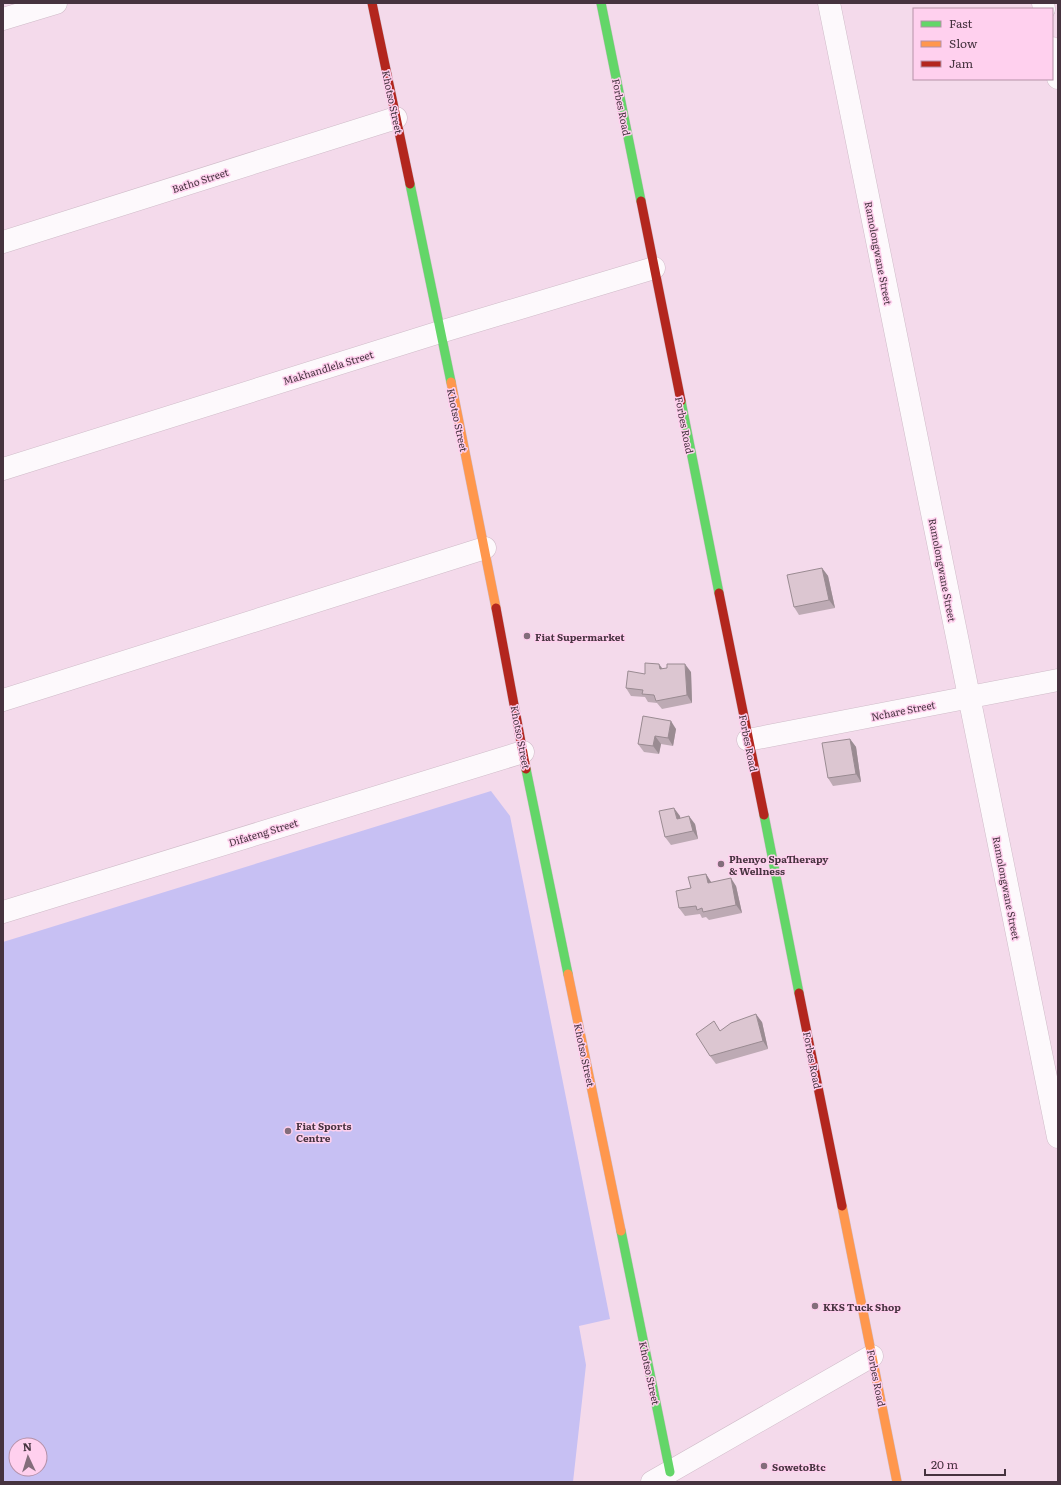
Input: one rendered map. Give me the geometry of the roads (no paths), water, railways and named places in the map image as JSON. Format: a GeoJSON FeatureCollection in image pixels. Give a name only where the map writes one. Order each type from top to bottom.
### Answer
{"type":"FeatureCollection","features":[{"type":"Feature","properties":{"kind":"street"},"geometry":{"type":"LineString","coordinates":[[3,19],[56,3]]}},
{"type":"Feature","properties":{"kind":"street","name":"Khotso Street"},"geometry":{"type":"LineString","coordinates":[[372,3],[486,548],[523,752],[661,1477]]}},
{"type":"Feature","properties":{"kind":"street","name":"Forbes Road"},"geometry":{"type":"LineString","coordinates":[[601,3],[898,1482]]}},
{"type":"Feature","properties":{"kind":"street","name":"Ramolongwane Street"},"geometry":{"type":"LineString","coordinates":[[829,3],[1058,1137]]}},
{"type":"Feature","properties":{"kind":"street"},"geometry":{"type":"LineString","coordinates":[[1053,53],[1058,78]]}},
{"type":"Feature","properties":{"kind":"street","name":"Batho Street"},"geometry":{"type":"LineString","coordinates":[[3,242],[396,118]]}},
{"type":"Feature","properties":{"kind":"street","name":"Makhandlela Street"},"geometry":{"type":"LineString","coordinates":[[3,469],[440,332],[654,268]]}},
{"type":"Feature","properties":{"kind":"street"},"geometry":{"type":"LineString","coordinates":[[3,700],[486,548]]}},
{"type":"Feature","properties":{"kind":"street","name":"Nchare Street"},"geometry":{"type":"LineString","coordinates":[[748,740],[1058,680]]}},
{"type":"Feature","properties":{"kind":"street","name":"Difateng Street"},"geometry":{"type":"LineString","coordinates":[[3,912],[523,752]]}},
{"type":"Feature","properties":{"kind":"street"},"geometry":{"type":"LineString","coordinates":[[661,1477],[872,1356]]}},
{"type":"Feature","properties":{"kind":"place","name":"Fiat Supermarket"},"geometry":{"type":"Point","coordinates":[527,636]}},
{"type":"Feature","properties":{"kind":"place","name":"Phenyo SpaTherapy & Wellness"},"geometry":{"type":"Point","coordinates":[721,864]}},
{"type":"Feature","properties":{"kind":"place","name":"Fiat Sports Centre"},"geometry":{"type":"Point","coordinates":[288,1131]}},
{"type":"Feature","properties":{"kind":"place","name":"KKS Tuck Shop"},"geometry":{"type":"Point","coordinates":[815,1306]}},
{"type":"Feature","properties":{"kind":"place","name":"SowetoBtc"},"geometry":{"type":"Point","coordinates":[764,1466]}}]}
